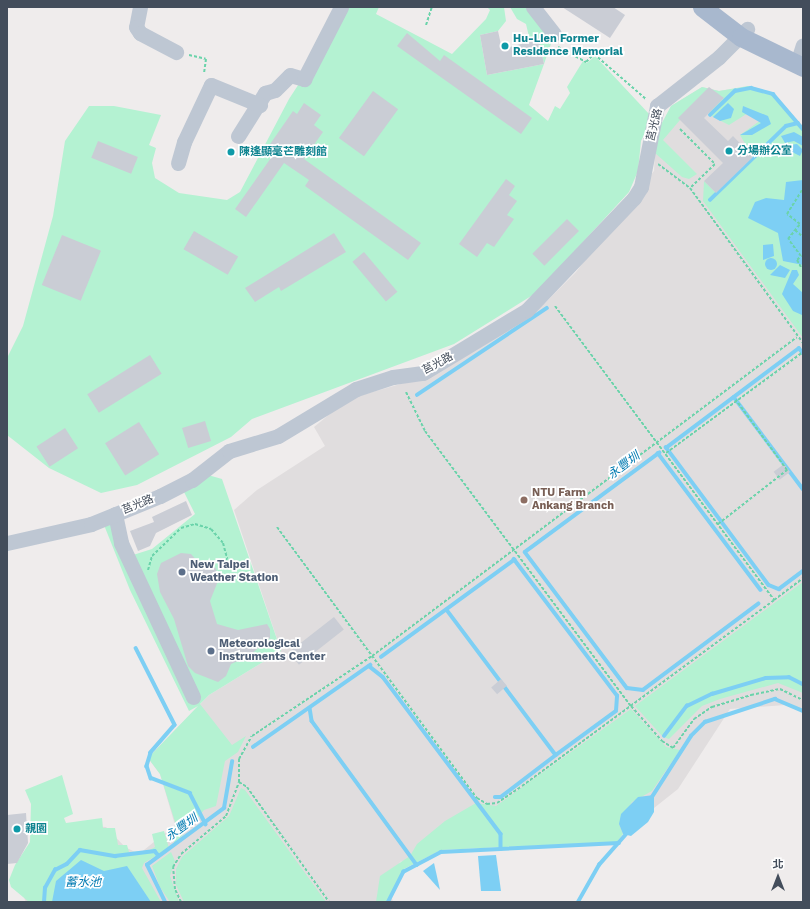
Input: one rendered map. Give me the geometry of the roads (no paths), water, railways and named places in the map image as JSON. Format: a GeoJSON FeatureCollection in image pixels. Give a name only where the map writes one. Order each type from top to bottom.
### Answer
{"type":"FeatureCollection","features":[{"type":"Feature","properties":{"kind":"main road"},"geometry":{"type":"LineString","coordinates":[[702,7],[744,33],[802,56]]}},
{"type":"Feature","properties":{"kind":"main road"},"geometry":{"type":"LineString","coordinates":[[717,7],[744,33]]}},
{"type":"Feature","properties":{"kind":"lane"},"geometry":{"type":"LineString","coordinates":[[140,7],[136,27],[176,52]]}},
{"type":"Feature","properties":{"kind":"lane"},"geometry":{"type":"LineString","coordinates":[[238,136],[260,105],[265,93],[275,90],[290,75],[304,79],[341,7]]}},
{"type":"Feature","properties":{"kind":"lane"},"geometry":{"type":"LineString","coordinates":[[533,7],[554,34]]}},
{"type":"Feature","properties":{"kind":"lane","name":"莒光路"},"geometry":{"type":"LineString","coordinates":[[7,543],[91,524],[192,480],[229,451],[278,436],[307,421],[356,389],[393,377],[423,374],[527,310],[634,198],[641,187],[658,106],[744,33]]}},
{"type":"Feature","properties":{"kind":"lane"},"geometry":{"type":"LineString","coordinates":[[178,163],[184,142],[212,85],[260,105]]}},
{"type":"Feature","properties":{"kind":"lane"},"geometry":{"type":"LineString","coordinates":[[115,514],[121,543],[193,697]]}},
{"type":"Feature","properties":{"kind":"water"},"geometry":{"type":"Polygon","coordinates":[[[728,103],[734,109],[731,118],[720,121],[713,117],[728,103]]]}},
{"type":"Feature","properties":{"kind":"water"},"geometry":{"type":"Polygon","coordinates":[[[743,106],[768,116],[771,124],[752,135],[740,135],[761,123],[742,112],[743,106]]]}},
{"type":"Feature","properties":{"kind":"water"},"geometry":{"type":"Polygon","coordinates":[[[794,132],[803,137],[803,146],[794,141],[785,143],[781,136],[794,132]]]}},
{"type":"Feature","properties":{"kind":"water"},"geometry":{"type":"Polygon","coordinates":[[[797,144],[803,150],[800,156],[790,151],[788,145],[797,144]]]}},
{"type":"Feature","properties":{"kind":"water"},"geometry":{"type":"Polygon","coordinates":[[[803,180],[803,265],[783,261],[778,233],[748,218],[755,202],[766,198],[784,200],[786,182],[803,180]]]}},
{"type":"Feature","properties":{"kind":"water"},"geometry":{"type":"Polygon","coordinates":[[[773,244],[774,256],[763,260],[763,245],[773,244]]]}},
{"type":"Feature","properties":{"kind":"water"},"geometry":{"type":"Polygon","coordinates":[[[771,258],[775,260],[777,264],[775,268],[771,270],[767,268],[765,264],[767,260],[771,258]]]}},
{"type":"Feature","properties":{"kind":"water"},"geometry":{"type":"Polygon","coordinates":[[[780,265],[790,270],[785,278],[770,275],[780,265]]]}},
{"type":"Feature","properties":{"kind":"water"},"geometry":{"type":"Polygon","coordinates":[[[792,270],[797,270],[799,275],[793,284],[803,293],[802,315],[793,311],[782,294],[792,270]]]}},
{"type":"Feature","properties":{"kind":"water"},"geometry":{"type":"Polygon","coordinates":[[[654,795],[654,812],[648,822],[631,836],[623,834],[619,824],[621,814],[638,797],[654,795]]]}},
{"type":"Feature","properties":{"kind":"water"},"geometry":{"type":"Polygon","coordinates":[[[496,855],[501,891],[481,891],[478,856],[496,855]]]}},
{"type":"Feature","properties":{"kind":"water","name":"蓄水池"},"geometry":{"type":"Polygon","coordinates":[[[81,860],[104,871],[127,866],[151,902],[52,902],[56,881],[81,860]]]}},
{"type":"Feature","properties":{"kind":"water"},"geometry":{"type":"Polygon","coordinates":[[[434,863],[440,890],[423,871],[434,863]]]}},
{"type":"Feature","properties":{"kind":"waterway"},"geometry":{"type":"LineString","coordinates":[[710,115],[735,91],[751,88],[773,94],[803,129]]}},
{"type":"Feature","properties":{"kind":"waterway"},"geometry":{"type":"LineString","coordinates":[[710,200],[786,126],[798,123]]}},
{"type":"Feature","properties":{"kind":"waterway"},"geometry":{"type":"LineString","coordinates":[[417,395],[547,308]]}},
{"type":"Feature","properties":{"kind":"waterway","name":"永豐圳"},"geometry":{"type":"LineString","coordinates":[[666,448],[799,348],[803,353]]}},
{"type":"Feature","properties":{"kind":"waterway"},"geometry":{"type":"LineString","coordinates":[[734,397],[803,489]]}},
{"type":"Feature","properties":{"kind":"waterway"},"geometry":{"type":"LineString","coordinates":[[666,447],[769,585],[779,589],[803,571]]}},
{"type":"Feature","properties":{"kind":"waterway"},"geometry":{"type":"LineString","coordinates":[[658,453],[761,590]]}},
{"type":"Feature","properties":{"kind":"waterway","name":"永豐圳"},"geometry":{"type":"LineString","coordinates":[[525,552],[659,453]]}},
{"type":"Feature","properties":{"kind":"waterway"},"geometry":{"type":"LineString","coordinates":[[525,552],[627,688],[643,690],[758,604]]}},
{"type":"Feature","properties":{"kind":"waterway"},"geometry":{"type":"LineString","coordinates":[[447,610],[556,755],[616,711],[617,696],[514,560]]}},
{"type":"Feature","properties":{"kind":"waterway","name":"永豐圳"},"geometry":{"type":"LineString","coordinates":[[381,657],[514,560]]}},
{"type":"Feature","properties":{"kind":"waterway"},"geometry":{"type":"LineString","coordinates":[[136,648],[175,725],[151,753],[147,766],[151,778],[190,793],[206,824]]}},
{"type":"Feature","properties":{"kind":"waterway","name":"永豐圳"},"geometry":{"type":"LineString","coordinates":[[253,747],[370,665]]}},
{"type":"Feature","properties":{"kind":"waterway"},"geometry":{"type":"LineString","coordinates":[[369,666],[383,677],[501,834],[501,849]]}},
{"type":"Feature","properties":{"kind":"waterway"},"geometry":{"type":"LineString","coordinates":[[664,736],[687,706],[712,694],[766,678],[789,677],[803,684]]}},
{"type":"Feature","properties":{"kind":"waterway"},"geometry":{"type":"LineString","coordinates":[[652,797],[691,736],[705,722],[775,699],[803,711]]}},
{"type":"Feature","properties":{"kind":"waterway"},"geometry":{"type":"LineString","coordinates":[[310,708],[312,721],[417,865]]}},
{"type":"Feature","properties":{"kind":"waterway"},"geometry":{"type":"LineString","coordinates":[[495,797],[501,797],[556,755]]}},
{"type":"Feature","properties":{"kind":"waterway","name":"永豐圳"},"geometry":{"type":"LineString","coordinates":[[165,902],[147,865],[224,808],[232,762]]}},
{"type":"Feature","properties":{"kind":"waterway"},"geometry":{"type":"LineString","coordinates":[[578,902],[599,865],[628,832]]}},
{"type":"Feature","properties":{"kind":"waterway"},"geometry":{"type":"LineString","coordinates":[[388,902],[403,872],[441,852],[619,843]]}},
{"type":"Feature","properties":{"kind":"waterway"},"geometry":{"type":"LineString","coordinates":[[44,902],[45,888],[55,870],[67,864],[80,850],[115,856],[155,851],[159,856]]}},
{"type":"Feature","properties":{"kind":"place","name":"Hu-Lien Former Residence Memorial"},"geometry":{"type":"Point","coordinates":[505,46]}},
{"type":"Feature","properties":{"kind":"place","name":"分場辦公室"},"geometry":{"type":"Point","coordinates":[729,151]}},
{"type":"Feature","properties":{"kind":"place","name":"陳逢顯毫芒雕刻館"},"geometry":{"type":"Point","coordinates":[231,152]}},
{"type":"Feature","properties":{"kind":"place","name":"NTU Farm Ankang Branch"},"geometry":{"type":"Point","coordinates":[524,500]}},
{"type":"Feature","properties":{"kind":"place","name":"New Taipei Weather Station"},"geometry":{"type":"Point","coordinates":[182,572]}},
{"type":"Feature","properties":{"kind":"place","name":"Meteorological Instruments Center"},"geometry":{"type":"Point","coordinates":[211,651]}},
{"type":"Feature","properties":{"kind":"place","name":"親園"},"geometry":{"type":"Point","coordinates":[17,829]}}]}
